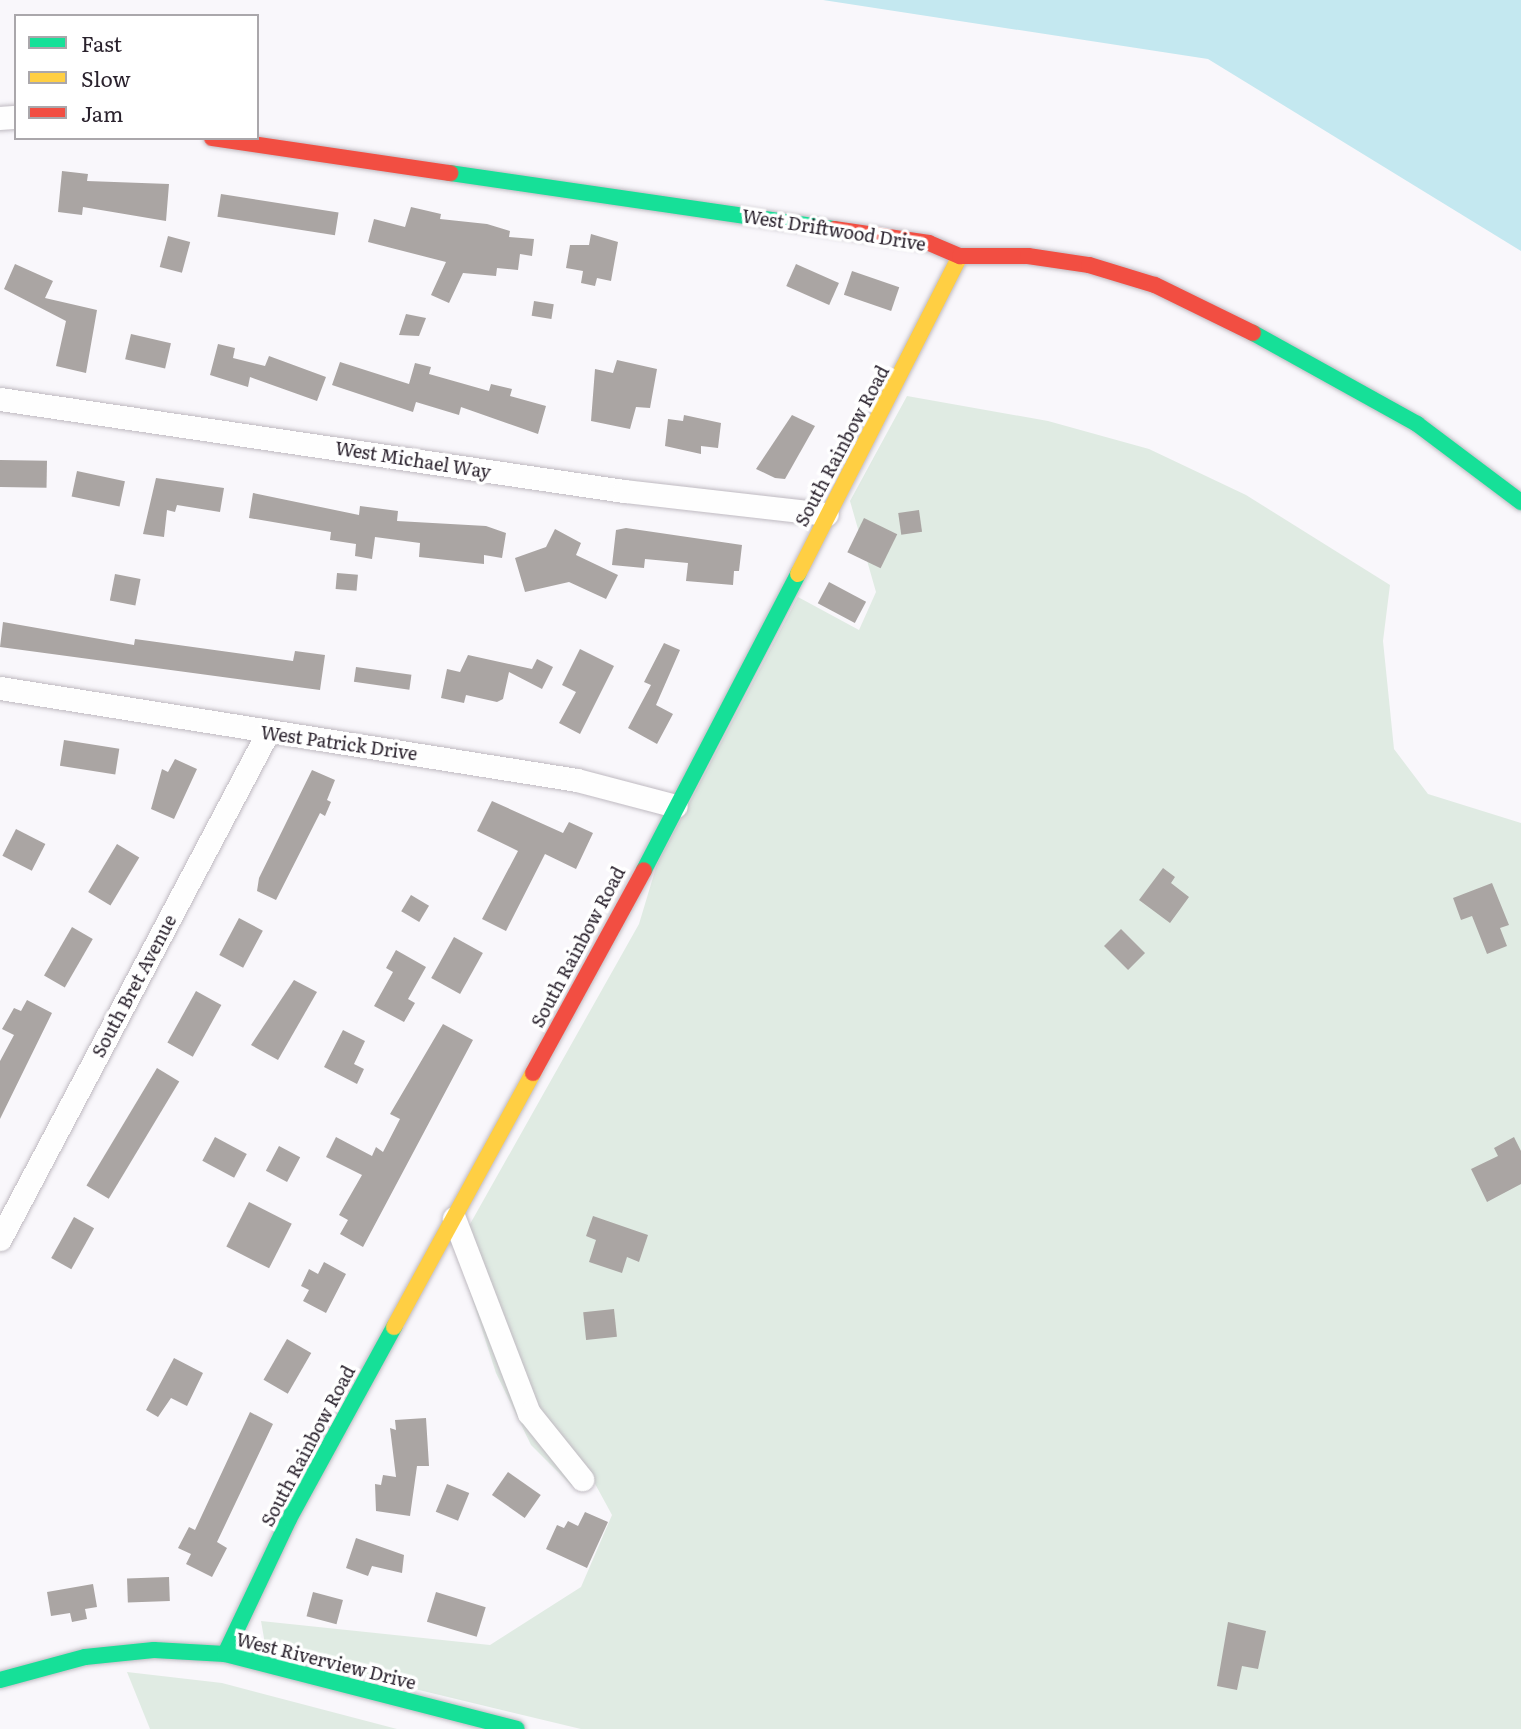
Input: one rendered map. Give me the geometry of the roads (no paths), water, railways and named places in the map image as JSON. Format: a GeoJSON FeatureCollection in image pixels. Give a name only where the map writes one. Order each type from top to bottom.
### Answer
{"type":"FeatureCollection","features":[{"type":"Feature","properties":{"kind":"street","name":"West Driftwood Drive"},"geometry":{"type":"LineString","coordinates":[[226,140],[929,243],[960,256],[1028,256],[1089,265],[1167,290],[1389,408],[1521,502]]}},
{"type":"Feature","properties":{"kind":"street","name":"South Rainbow Road"},"geometry":{"type":"LineString","coordinates":[[225,1654],[289,1519],[676,806],[960,256]]}},
{"type":"Feature","properties":{"kind":"street","name":"West Michael Way"},"geometry":{"type":"LineString","coordinates":[[0,399],[624,491],[827,514]]}},
{"type":"Feature","properties":{"kind":"street","name":"West Patrick Drive"},"geometry":{"type":"LineString","coordinates":[[0,688],[577,780],[676,806]]}},
{"type":"Feature","properties":{"kind":"street","name":"South Bret Avenue"},"geometry":{"type":"LineString","coordinates":[[0,1239],[268,732]]}},
{"type":"Feature","properties":{"kind":"street"},"geometry":{"type":"LineString","coordinates":[[454,1218],[529,1413],[582,1479]]}},
{"type":"Feature","properties":{"kind":"street","name":"West Riverview Drive"},"geometry":{"type":"LineString","coordinates":[[0,1679],[85,1657],[153,1650],[225,1654],[517,1729]]}},
{"type":"Feature","properties":{"kind":"water"},"geometry":{"type":"Polygon","coordinates":[[[823,0],[1521,0],[1521,251],[1208,59],[823,0]]]}}]}
